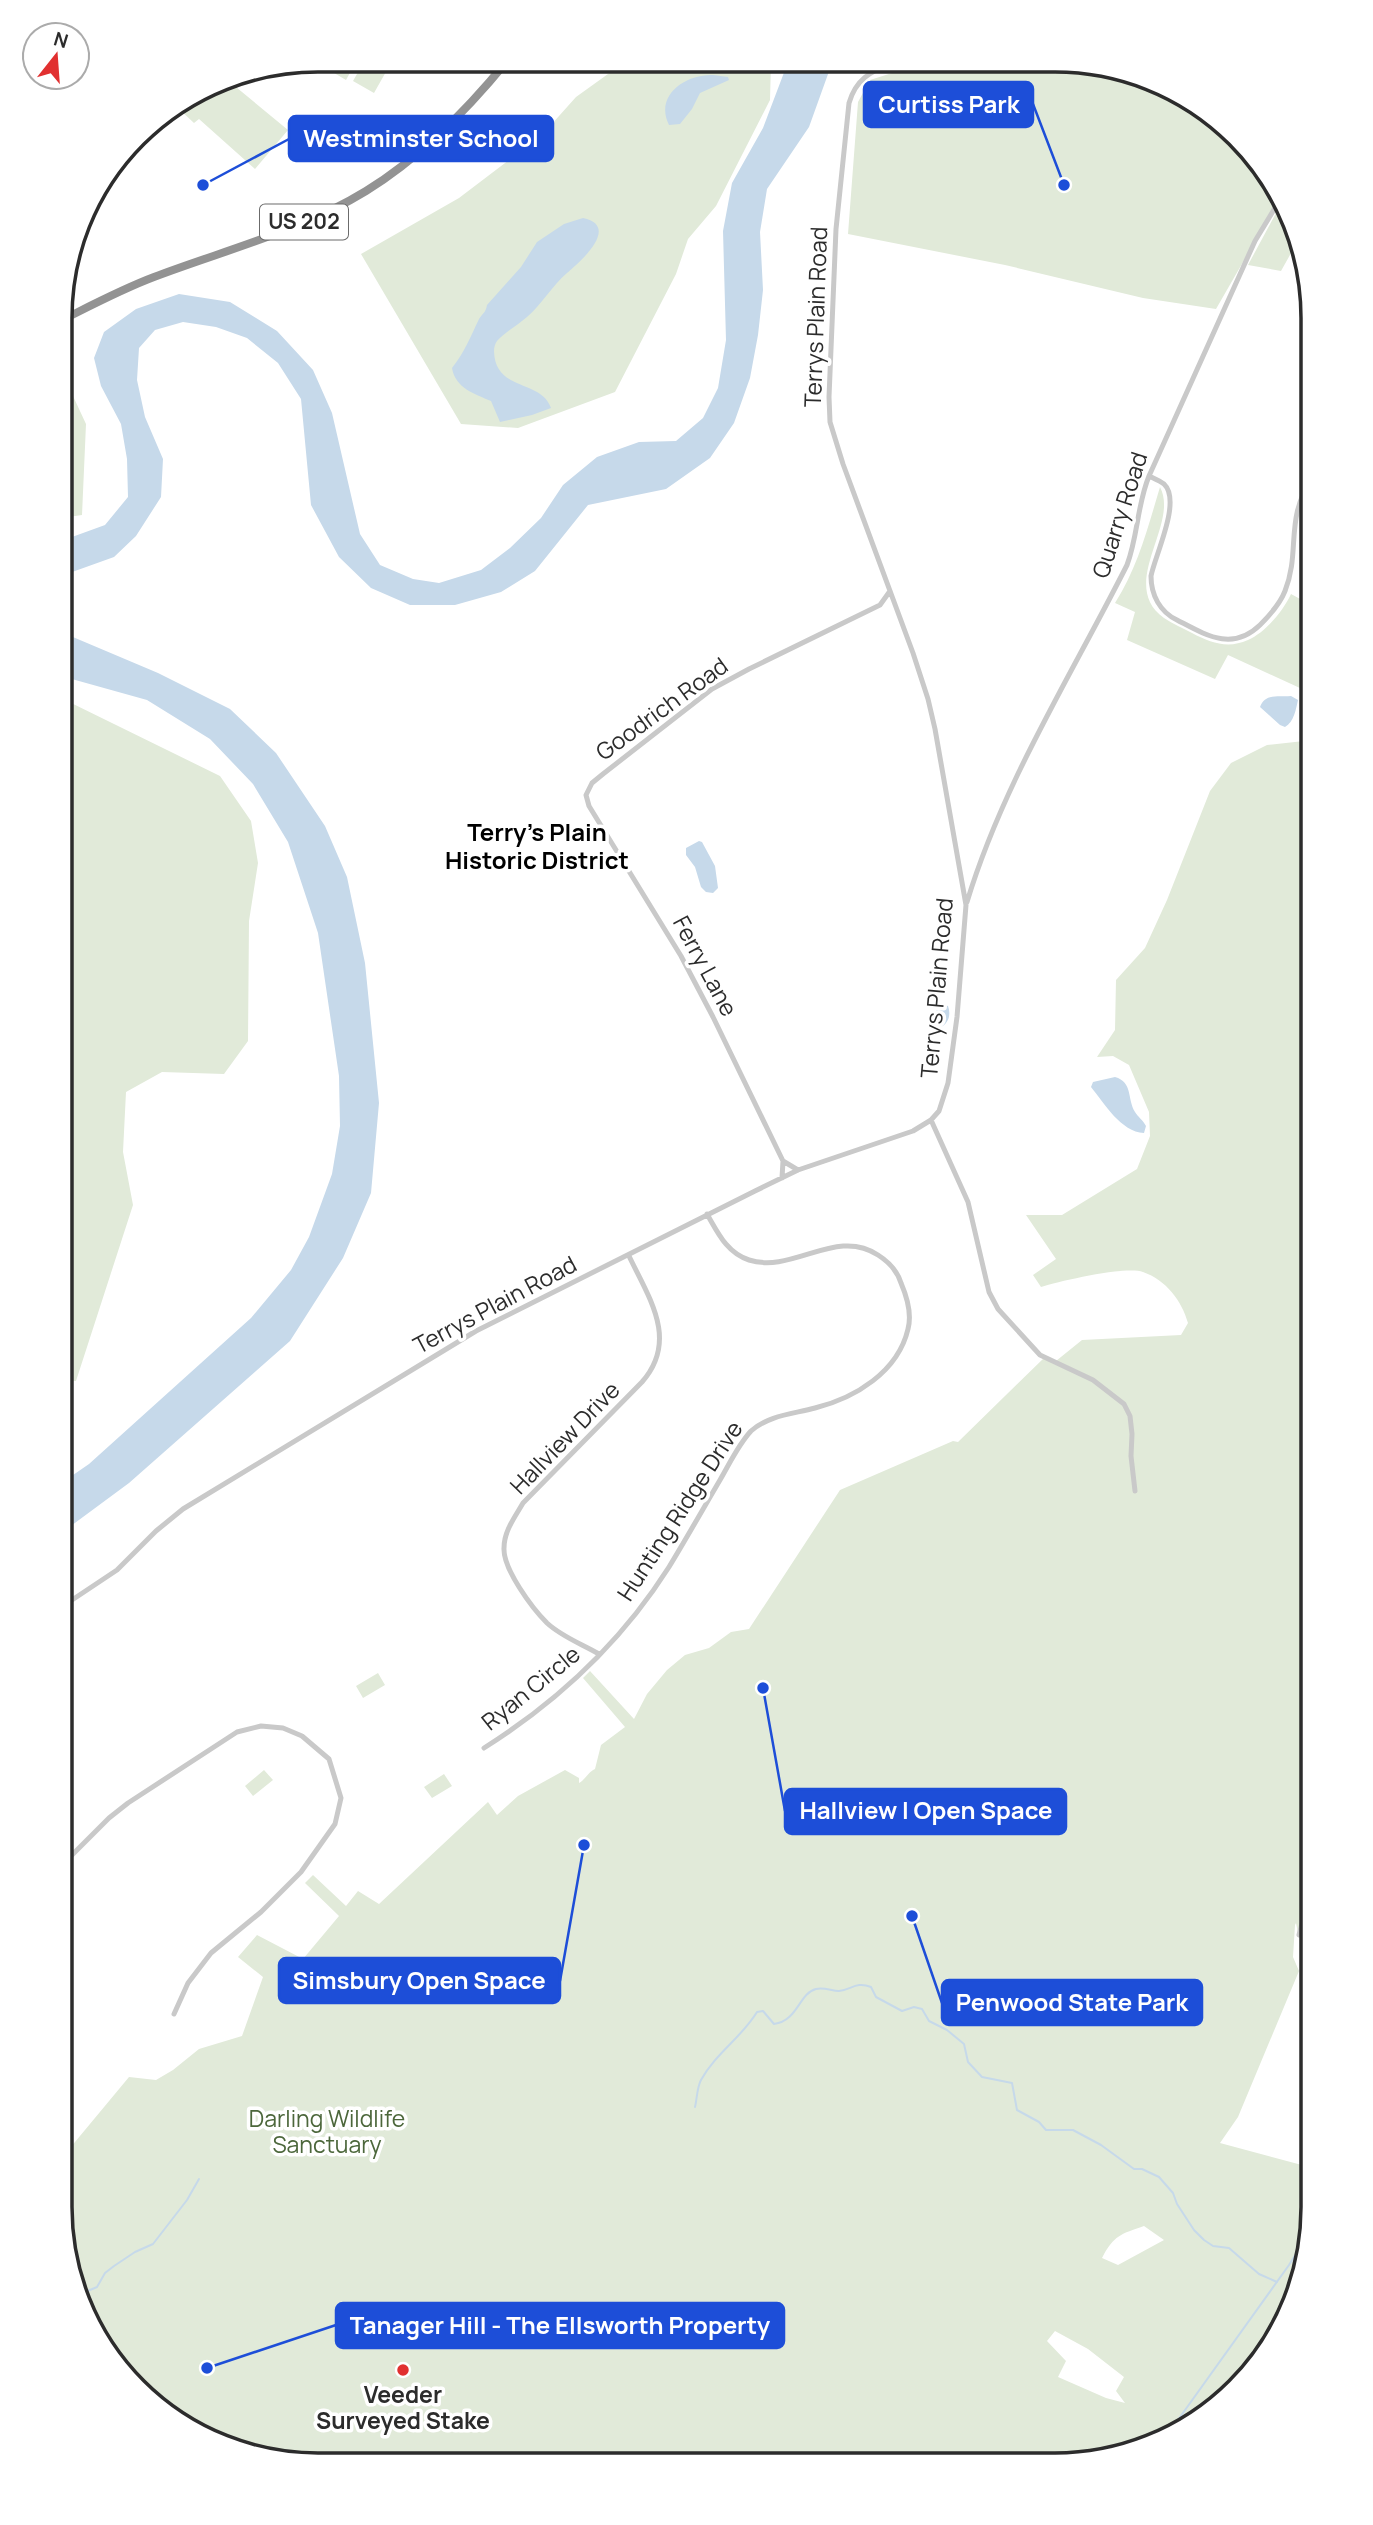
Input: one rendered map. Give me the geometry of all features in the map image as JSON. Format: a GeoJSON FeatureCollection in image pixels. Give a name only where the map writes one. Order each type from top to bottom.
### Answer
{"type":"FeatureCollection","features":[{"type":"Feature","properties":{"kind":"highway","name":"US 202"},"geometry":{"type":"LineString","coordinates":[[72,315],[151,278],[317,217],[366,191],[428,145],[497,72]]}},
{"type":"Feature","properties":{"kind":"street","name":"Terrys Plain Road"},"geometry":{"type":"LineString","coordinates":[[72,1600],[117,1570],[156,1531],[194,1502],[476,1331],[798,1170],[913,1130],[931,1120],[944,1100],[951,1070],[966,905],[962,879],[943,767],[928,699],[839,454],[830,422],[836,229],[849,103],[855,86],[864,76],[873,72]]}},
{"type":"Feature","properties":{"kind":"street","name":"Quarry Road"},"geometry":{"type":"LineString","coordinates":[[966,905],[980,859],[1004,802],[1127,565],[1135,539],[1142,494],[1149,476],[1255,241],[1276,208]]}},
{"type":"Feature","properties":{"kind":"street"},"geometry":{"type":"LineString","coordinates":[[1149,476],[1164,484],[1168,490],[1171,508],[1151,576],[1157,602],[1169,616],[1219,639],[1234,639],[1252,632],[1282,599],[1290,572],[1295,513],[1301,498]]}},
{"type":"Feature","properties":{"kind":"street","name":"Goodrich Road"},"geometry":{"type":"LineString","coordinates":[[586,795],[592,783],[712,690],[749,668],[880,605],[890,591]]}},
{"type":"Feature","properties":{"kind":"street","name":"Goodrich Road"},"geometry":{"type":"LineString","coordinates":[[880,605],[895,606]]}},
{"type":"Feature","properties":{"kind":"street","name":"Ferry Lane"},"geometry":{"type":"LineString","coordinates":[[586,795],[589,806],[681,956],[713,1017],[782,1161],[782,1178]]}},
{"type":"Feature","properties":{"kind":"street"},"geometry":{"type":"LineString","coordinates":[[962,879],[974,881]]}},
{"type":"Feature","properties":{"kind":"street"},"geometry":{"type":"LineString","coordinates":[[931,1120],[974,1218],[989,1292],[998,1309],[1040,1355],[1093,1380],[1124,1404],[1130,1416],[1135,1491]]}},
{"type":"Feature","properties":{"kind":"street"},"geometry":{"type":"LineString","coordinates":[[782,1161],[798,1170]]}},
{"type":"Feature","properties":{"kind":"street","name":"Hunting Ridge Drive"},"geometry":{"type":"LineString","coordinates":[[599,1654],[664,1575],[751,1431],[766,1421],[822,1406],[858,1392],[887,1367],[908,1330],[908,1310],[900,1279],[891,1265],[876,1253],[843,1246],[820,1250],[781,1263],[749,1260],[725,1244],[707,1214]]}},
{"type":"Feature","properties":{"kind":"street","name":"Hallview Drive"},"geometry":{"type":"LineString","coordinates":[[599,1654],[548,1623],[516,1581],[504,1557],[503,1547],[510,1524],[523,1503],[642,1382],[657,1362],[660,1345],[659,1319],[629,1256]]}},
{"type":"Feature","properties":{"kind":"street","name":"Ryan Circle"},"geometry":{"type":"LineString","coordinates":[[484,1748],[546,1704],[599,1654]]}},
{"type":"Feature","properties":{"kind":"street"},"geometry":{"type":"LineString","coordinates":[[72,1855],[128,1803],[237,1732],[261,1726],[292,1730],[312,1743],[329,1759],[341,1798],[335,1824],[301,1872],[261,1912],[211,1953],[188,1983],[174,2014]]}},
{"type":"Feature","properties":{"kind":"street"},"geometry":{"type":"LineString","coordinates":[[1300,1935],[1301,1931]]}},
{"type":"Feature","properties":{"kind":"green space"},"geometry":{"type":"Polygon","coordinates":[[[332,72],[350,72],[346,80],[332,72]]]}},
{"type":"Feature","properties":{"kind":"green space"},"geometry":{"type":"Polygon","coordinates":[[[358,72],[386,72],[374,93],[353,81],[358,72]]]}},
{"type":"Feature","properties":{"kind":"green space"},"geometry":{"type":"Polygon","coordinates":[[[771,72],[770,100],[716,206],[688,239],[676,274],[615,392],[518,428],[461,424],[361,254],[459,198],[542,135],[576,97],[608,74],[771,72]]]}},
{"type":"Feature","properties":{"kind":"green space"},"geometry":{"type":"Polygon","coordinates":[[[895,72],[1071,72],[1119,80],[1164,97],[1205,123],[1229,144],[1250,168],[1275,207],[1216,309],[1143,298],[1005,265],[848,234],[858,102],[870,80],[895,72]]]}},
{"type":"Feature","properties":{"kind":"green space"},"geometry":{"type":"Polygon","coordinates":[[[235,86],[288,130],[255,169],[199,119],[194,123],[182,112],[235,86]]]}},
{"type":"Feature","properties":{"kind":"green space"},"geometry":{"type":"Polygon","coordinates":[[[1277,211],[1292,251],[1281,271],[1248,265],[1277,211]]]}},
{"type":"Feature","properties":{"kind":"green space"},"geometry":{"type":"Polygon","coordinates":[[[72,395],[86,424],[82,515],[72,516],[72,395]]]}},
{"type":"Feature","properties":{"kind":"green space"},"geometry":{"type":"Polygon","coordinates":[[[1160,487],[1164,502],[1162,519],[1147,572],[1146,589],[1151,604],[1164,618],[1206,640],[1220,644],[1241,643],[1261,632],[1279,614],[1291,594],[1301,599],[1301,688],[1228,655],[1215,679],[1127,640],[1135,612],[1115,603],[1147,532],[1160,487]]]}},
{"type":"Feature","properties":{"kind":"green space"},"geometry":{"type":"Polygon","coordinates":[[[72,703],[220,776],[251,821],[258,863],[249,921],[248,1041],[224,1074],[162,1072],[126,1092],[123,1152],[133,1205],[76,1381],[72,1381],[72,703]]]}},
{"type":"Feature","properties":{"kind":"green space","name":"Darling Wildlife Sanctuary"},"geometry":{"type":"Polygon","coordinates":[[[1301,741],[1301,1912],[1298,1933],[1296,1923],[1295,1925],[1293,1957],[1299,1971],[1238,2117],[1220,2143],[1301,2165],[1301,2223],[1297,2255],[1283,2301],[1260,2344],[1229,2381],[1192,2412],[1149,2435],[1103,2449],[1071,2453],[302,2453],[270,2449],[224,2435],[181,2412],[144,2381],[123,2357],[90,2301],[76,2255],[72,2223],[72,2146],[129,2077],[156,2080],[199,2049],[242,2036],[263,1977],[238,1957],[257,1935],[303,1959],[339,1916],[305,1883],[313,1875],[346,1906],[358,1891],[379,1904],[488,1802],[497,1815],[518,1796],[565,1770],[579,1778],[579,1783],[595,1769],[601,1745],[625,1727],[583,1678],[590,1671],[634,1719],[647,1694],[667,1670],[685,1655],[709,1648],[731,1632],[749,1629],[840,1490],[953,1441],[958,1442],[1046,1356],[1056,1361],[1082,1340],[1181,1335],[1188,1323],[1182,1307],[1166,1286],[1143,1272],[1108,1273],[1041,1287],[1033,1275],[1056,1259],[1026,1215],[1062,1215],[1137,1169],[1150,1136],[1149,1112],[1129,1065],[1113,1056],[1097,1057],[1115,1030],[1116,980],[1145,948],[1210,791],[1231,763],[1267,745],[1301,741]],[[1144,2226],[1119,2236],[1110,2244],[1102,2258],[1118,2265],[1164,2240],[1144,2226]],[[1055,2331],[1047,2341],[1066,2361],[1058,2377],[1106,2398],[1125,2403],[1116,2391],[1124,2377],[1088,2349],[1055,2331]]]}},
{"type":"Feature","properties":{"kind":"green space"},"geometry":{"type":"Polygon","coordinates":[[[378,1673],[385,1685],[363,1698],[356,1686],[378,1673]]]}},
{"type":"Feature","properties":{"kind":"green space"},"geometry":{"type":"Polygon","coordinates":[[[264,1770],[273,1780],[253,1796],[245,1786],[264,1770]]]}},
{"type":"Feature","properties":{"kind":"green space"},"geometry":{"type":"Polygon","coordinates":[[[444,1774],[452,1786],[432,1798],[424,1787],[444,1774]]]}},
{"type":"Feature","properties":{"kind":"water"},"geometry":{"type":"Polygon","coordinates":[[[784,72],[829,72],[809,127],[767,189],[760,232],[763,290],[758,335],[750,378],[734,423],[710,458],[666,489],[588,505],[535,571],[501,592],[455,605],[410,605],[371,588],[339,557],[311,505],[301,399],[278,363],[247,338],[216,327],[183,322],[155,330],[139,348],[137,380],[145,417],[163,459],[161,497],[136,536],[114,557],[72,572],[72,537],[105,525],[128,497],[127,459],[121,424],[101,386],[94,358],[104,332],[136,309],[179,294],[230,302],[277,331],[313,370],[332,413],[360,534],[380,565],[413,579],[439,583],[481,570],[510,548],[541,518],[563,485],[597,457],[639,442],[676,441],[703,418],[718,388],[726,340],[723,231],[732,183],[763,128],[784,72]]]}},
{"type":"Feature","properties":{"kind":"water"},"geometry":{"type":"Polygon","coordinates":[[[713,75],[728,77],[729,80],[700,93],[680,124],[669,125],[665,114],[666,104],[675,88],[693,78],[713,75]]]}},
{"type":"Feature","properties":{"kind":"water"},"geometry":{"type":"Polygon","coordinates":[[[583,218],[594,222],[598,228],[598,236],[588,253],[532,312],[497,341],[494,348],[496,364],[502,373],[538,393],[546,399],[551,408],[500,422],[491,401],[461,385],[452,368],[487,305],[521,267],[537,242],[564,224],[583,218]]]}},
{"type":"Feature","properties":{"kind":"water"},"geometry":{"type":"Polygon","coordinates":[[[72,637],[158,673],[230,709],[276,753],[325,826],[347,877],[365,963],[379,1103],[371,1193],[343,1258],[290,1341],[129,1483],[72,1525],[72,1476],[89,1464],[251,1318],[291,1270],[309,1237],[332,1174],[340,1126],[339,1076],[318,933],[288,842],[253,784],[210,739],[147,700],[72,679],[72,637]]]}},
{"type":"Feature","properties":{"kind":"water"},"geometry":{"type":"Polygon","coordinates":[[[1291,696],[1298,700],[1293,719],[1285,727],[1260,707],[1269,698],[1291,696]]]}},
{"type":"Feature","properties":{"kind":"water"},"geometry":{"type":"Polygon","coordinates":[[[699,841],[715,866],[718,888],[713,893],[706,892],[701,887],[695,867],[686,855],[686,848],[699,841]]]}},
{"type":"Feature","properties":{"kind":"water"},"geometry":{"type":"Polygon","coordinates":[[[942,1004],[948,1006],[949,1015],[948,1021],[941,1027],[937,1026],[935,1021],[937,1007],[942,1004]]]}},
{"type":"Feature","properties":{"kind":"water"},"geometry":{"type":"Polygon","coordinates":[[[1115,1077],[1125,1083],[1135,1112],[1146,1126],[1144,1133],[1128,1128],[1121,1122],[1091,1087],[1093,1082],[1115,1077]]]}},
{"type":"Feature","properties":{"kind":"waterway"},"geometry":{"type":"LineString","coordinates":[[695,2107],[700,2083],[707,2070],[757,2012],[763,2011],[774,2024],[788,2018],[806,1996],[816,1989],[839,1991],[866,1985],[871,1987],[876,1997],[902,2011],[914,2007],[922,2009],[929,2021],[947,2030],[964,2044],[968,2062],[982,2077],[1012,2083],[1017,2110],[1039,2122],[1046,2130],[1073,2130],[1101,2145],[1134,2169],[1142,2169],[1159,2177],[1173,2193],[1194,2230],[1204,2240],[1213,2246],[1229,2248],[1259,2274],[1277,2282]]}},
{"type":"Feature","properties":{"kind":"waterway"},"geometry":{"type":"LineString","coordinates":[[87,2291],[97,2287],[105,2273],[114,2266],[153,2244],[187,2200],[199,2179]]}},
{"type":"Feature","properties":{"kind":"waterway"},"geometry":{"type":"LineString","coordinates":[[1178,2420],[1297,2252]]}},
{"type":"Feature","properties":{"kind":"place","name":"Westminster School"},"geometry":{"type":"Point","coordinates":[203,185]}},
{"type":"Feature","properties":{"kind":"place","name":"Curtiss Park"},"geometry":{"type":"Point","coordinates":[1064,185]}},
{"type":"Feature","properties":{"kind":"place","name":"Hallview I Open Space"},"geometry":{"type":"Point","coordinates":[763,1688]}},
{"type":"Feature","properties":{"kind":"place","name":"Simsbury Open Space"},"geometry":{"type":"Point","coordinates":[584,1845]}},
{"type":"Feature","properties":{"kind":"place","name":"Penwood State Park"},"geometry":{"type":"Point","coordinates":[912,1916]}},
{"type":"Feature","properties":{"kind":"place","name":"Tanager Hill - The Ellsworth Property"},"geometry":{"type":"Point","coordinates":[207,2368]}},
{"type":"Feature","properties":{"kind":"place","name":"Veeder Surveyed Stake"},"geometry":{"type":"Point","coordinates":[403,2370]}},
{"type":"Feature","properties":{"kind":"district","name":"Terry's Plain Historic District"},"geometry":{"type":"Point","coordinates":[537,847]}}]}
